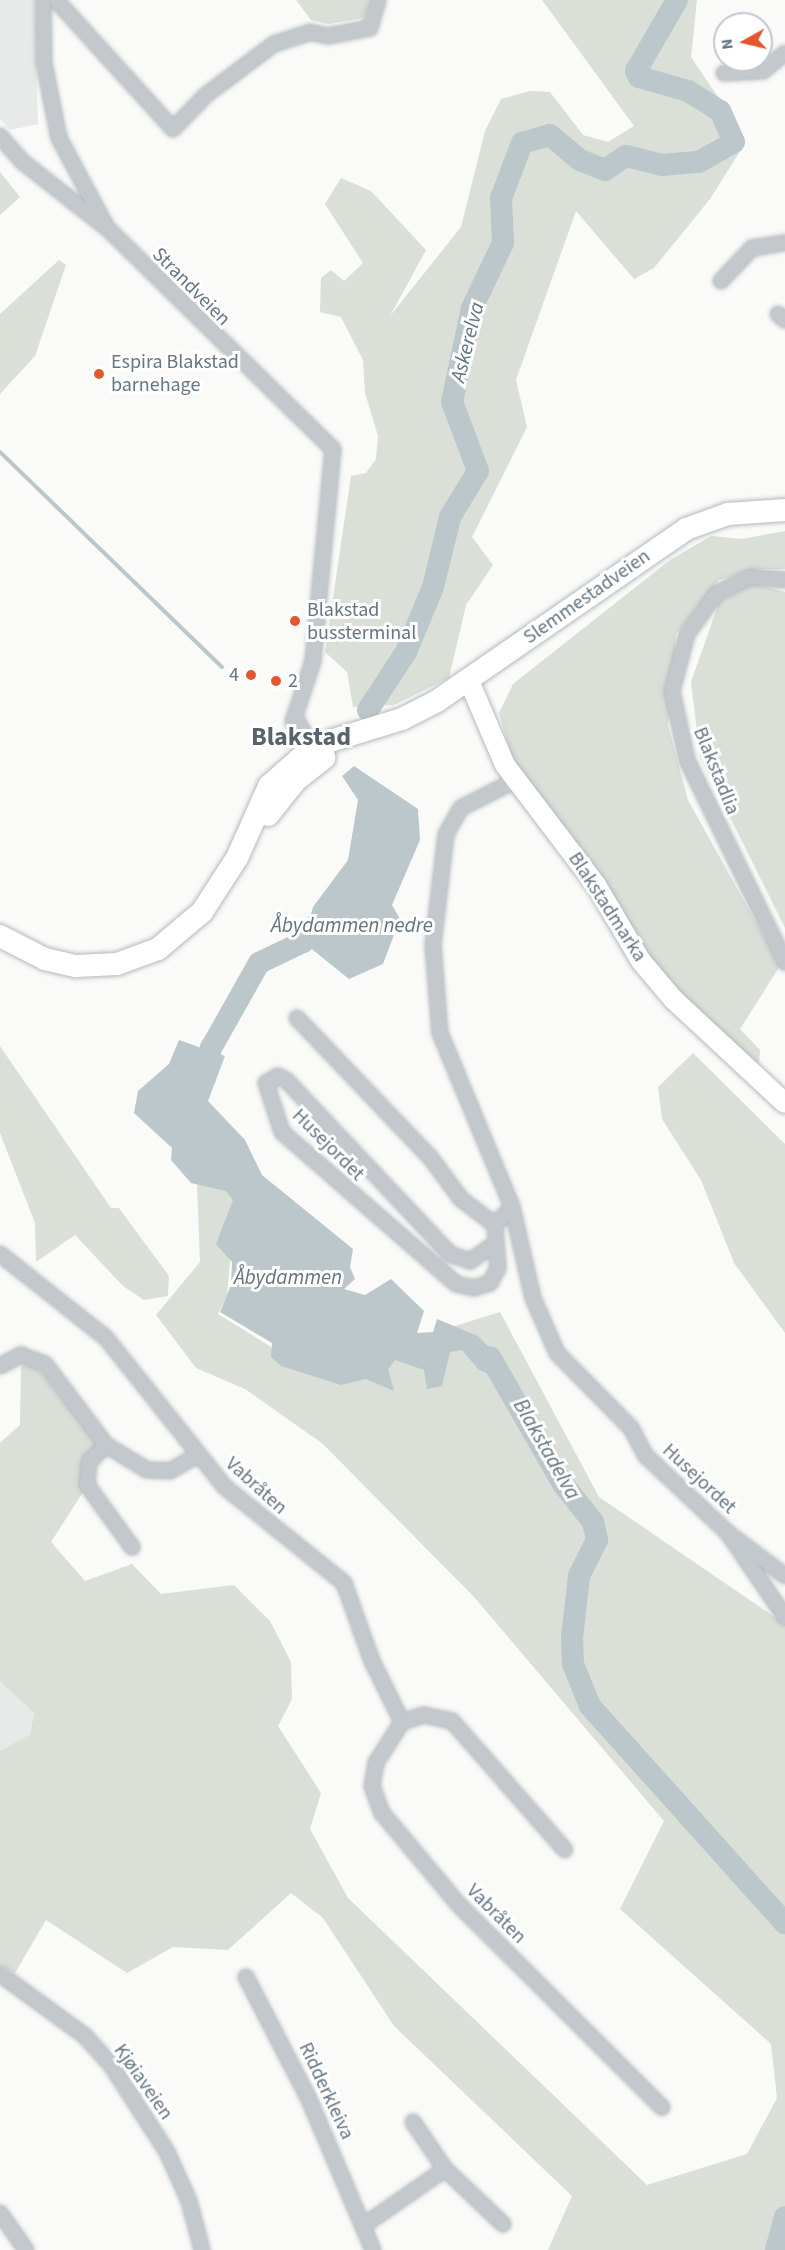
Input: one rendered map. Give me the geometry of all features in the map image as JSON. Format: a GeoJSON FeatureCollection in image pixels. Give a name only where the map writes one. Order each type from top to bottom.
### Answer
{"type":"FeatureCollection","features":[{"type":"Feature","properties":{"kind":"main road","name":"Slemmestadveien"},"geometry":{"type":"LineString","coordinates":[[0,936],[61,964],[129,961],[168,943],[193,921],[244,844],[311,754],[402,719],[469,681],[686,529],[728,514],[785,510]]}},
{"type":"Feature","properties":{"kind":"main road","name":"Blakstadmarka"},"geometry":{"type":"LineString","coordinates":[[469,681],[514,781],[580,863],[658,983],[785,1103]]}},
{"type":"Feature","properties":{"kind":"street","name":"Strandveien"},"geometry":{"type":"LineString","coordinates":[[43,0],[44,63],[56,130],[107,228],[333,449],[313,661],[295,717],[311,754]]}},
{"type":"Feature","properties":{"kind":"street"},"geometry":{"type":"LineString","coordinates":[[56,0],[173,129],[232,73],[273,44],[310,32],[328,36],[370,28],[378,0]]}},
{"type":"Feature","properties":{"kind":"street"},"geometry":{"type":"LineString","coordinates":[[724,73],[763,71],[785,53]]}},
{"type":"Feature","properties":{"kind":"street"},"geometry":{"type":"LineString","coordinates":[[0,136],[23,162],[107,228]]}},
{"type":"Feature","properties":{"kind":"street"},"geometry":{"type":"LineString","coordinates":[[721,281],[752,248],[785,243]]}},
{"type":"Feature","properties":{"kind":"street","name":"Blakstadlia"},"geometry":{"type":"LineString","coordinates":[[785,580],[750,577],[717,593],[687,634],[672,691],[687,760],[785,962]]}},
{"type":"Feature","properties":{"kind":"street","name":"Husejordet"},"geometry":{"type":"LineString","coordinates":[[514,781],[461,808],[451,820],[433,945],[440,1033],[512,1207],[536,1307],[557,1353],[631,1428],[646,1456],[728,1533],[785,1576]]}},
{"type":"Feature","properties":{"kind":"street"},"geometry":{"type":"LineString","coordinates":[[297,1018],[430,1157],[461,1199],[495,1225],[512,1207]]}},
{"type":"Feature","properties":{"kind":"street","name":"Husejordet"},"geometry":{"type":"LineString","coordinates":[[495,1225],[498,1268],[490,1283],[474,1288],[448,1279],[282,1132],[266,1083],[278,1076],[286,1080],[450,1254],[470,1261],[496,1243]]}},
{"type":"Feature","properties":{"kind":"street","name":"Vabråten"},"geometry":{"type":"LineString","coordinates":[[2,1262],[73,1308],[106,1338],[196,1456],[258,1519],[345,1583],[372,1661],[402,1722],[376,1763],[372,1786],[382,1813],[458,1904],[662,2106]]}},
{"type":"Feature","properties":{"kind":"street","name":"Vabråten"},"geometry":{"type":"LineString","coordinates":[[0,1366],[21,1355],[45,1364],[106,1446],[161,1473],[196,1456]]}},
{"type":"Feature","properties":{"kind":"street"},"geometry":{"type":"LineString","coordinates":[[106,1446],[89,1462],[87,1485],[132,1547]]}},
{"type":"Feature","properties":{"kind":"street","name":"Husejordet"},"geometry":{"type":"LineString","coordinates":[[728,1533],[785,1617]]}},
{"type":"Feature","properties":{"kind":"street"},"geometry":{"type":"LineString","coordinates":[[402,1722],[424,1715],[452,1721],[565,1850]]}},
{"type":"Feature","properties":{"kind":"street","name":"Kjøiaveien"},"geometry":{"type":"LineString","coordinates":[[0,1974],[86,2036],[111,2065],[167,2152],[189,2201],[202,2250]]}},
{"type":"Feature","properties":{"kind":"street","name":"Ridderkleiva"},"geometry":{"type":"LineString","coordinates":[[246,1977],[308,2097],[373,2250]]}},
{"type":"Feature","properties":{"kind":"street"},"geometry":{"type":"LineString","coordinates":[[412,2122],[445,2169],[503,2224]]}},
{"type":"Feature","properties":{"kind":"street"},"geometry":{"type":"LineString","coordinates":[[363,2226],[445,2169]]}},
{"type":"Feature","properties":{"kind":"street"},"geometry":{"type":"LineString","coordinates":[[0,2213],[26,2250]]}},
{"type":"Feature","properties":{"kind":"shaded area"},"geometry":{"type":"Polygon","coordinates":[[[0,0],[34,0],[38,124],[10,130],[0,119],[0,0]]]}},
{"type":"Feature","properties":{"kind":"shaded area"},"geometry":{"type":"Polygon","coordinates":[[[296,0],[369,0],[364,18],[328,24],[311,20],[296,0]]]}},
{"type":"Feature","properties":{"kind":"shaded area"},"geometry":{"type":"Polygon","coordinates":[[[542,0],[697,0],[691,57],[738,127],[739,153],[710,199],[654,268],[634,279],[576,211],[516,380],[527,427],[472,537],[493,565],[466,605],[449,678],[394,705],[353,707],[347,672],[325,652],[351,476],[366,473],[376,459],[378,436],[365,393],[363,360],[341,317],[320,312],[321,278],[331,270],[344,281],[363,263],[325,204],[341,178],[371,191],[426,250],[390,316],[461,227],[485,131],[501,99],[530,91],[550,92],[583,135],[608,142],[634,126],[542,0]]]}},
{"type":"Feature","properties":{"kind":"shaded area"},"geometry":{"type":"Polygon","coordinates":[[[0,172],[20,197],[0,215],[0,172]]]}},
{"type":"Feature","properties":{"kind":"shaded area"},"geometry":{"type":"Polygon","coordinates":[[[59,260],[66,265],[35,356],[0,394],[0,314],[59,260]]]}},
{"type":"Feature","properties":{"kind":"shaded area"},"geometry":{"type":"Polygon","coordinates":[[[785,531],[785,569],[760,569],[719,580],[676,634],[668,725],[688,800],[780,966],[740,1029],[760,1050],[759,1064],[672,991],[513,761],[499,713],[513,684],[670,560],[711,536],[742,539],[785,531]]]}},
{"type":"Feature","properties":{"kind":"shaded area"},"geometry":{"type":"Polygon","coordinates":[[[752,583],[785,592],[785,928],[700,757],[691,682],[720,600],[752,583]]]}},
{"type":"Feature","properties":{"kind":"shaded area"},"geometry":{"type":"Polygon","coordinates":[[[0,1046],[111,1208],[119,1208],[169,1276],[168,1296],[144,1300],[123,1286],[75,1235],[36,1262],[35,1223],[0,1133],[0,1046]]]}},
{"type":"Feature","properties":{"kind":"shaded area"},"geometry":{"type":"Polygon","coordinates":[[[693,1053],[785,1144],[785,1333],[734,1263],[701,1180],[662,1119],[658,1087],[693,1053]]]}},
{"type":"Feature","properties":{"kind":"shaded area"},"geometry":{"type":"Polygon","coordinates":[[[197,1183],[237,1184],[227,1295],[218,1314],[310,1371],[500,1312],[599,1497],[785,1624],[785,2250],[548,2250],[572,2196],[394,2026],[323,1918],[291,1893],[228,1950],[173,1947],[127,1973],[46,1920],[15,1973],[0,1965],[0,1751],[30,1734],[34,1713],[0,1681],[0,1443],[20,1425],[21,1366],[35,1366],[98,1443],[83,1462],[85,1489],[51,1542],[85,1581],[132,1564],[161,1594],[234,1585],[270,1621],[291,1662],[292,1699],[278,1726],[321,1793],[310,1829],[348,1898],[647,2185],[747,2154],[777,2098],[771,2044],[620,1909],[664,1821],[475,1598],[323,1444],[245,1389],[196,1368],[156,1315],[200,1262],[197,1183]]]}},
{"type":"Feature","properties":{"kind":"shaded area"},"geometry":{"type":"Polygon","coordinates":[[[0,1681],[34,1712],[30,1734],[0,1751],[0,1681]]]}},
{"type":"Feature","properties":{"kind":"water","name":"Åbydammen nedre"},"geometry":{"type":"Polygon","coordinates":[[[354,766],[418,809],[420,840],[392,905],[400,919],[383,964],[349,979],[303,942],[313,907],[348,860],[358,800],[342,776],[354,766]]]}},
{"type":"Feature","properties":{"kind":"water","name":"Åbydammen"},"geometry":{"type":"Polygon","coordinates":[[[179,1040],[225,1056],[208,1101],[245,1140],[262,1175],[353,1249],[350,1267],[355,1279],[344,1289],[365,1295],[391,1279],[424,1311],[417,1333],[433,1332],[437,1319],[478,1336],[507,1366],[506,1388],[498,1377],[479,1370],[462,1350],[450,1352],[442,1386],[427,1389],[424,1370],[395,1360],[388,1369],[394,1391],[366,1379],[341,1385],[281,1366],[271,1357],[272,1343],[220,1312],[231,1285],[232,1262],[216,1244],[233,1200],[226,1191],[191,1183],[171,1160],[172,1148],[134,1113],[138,1091],[169,1064],[179,1040]]]}},
{"type":"Feature","properties":{"kind":"waterway","name":"Askerelva"},"geometry":{"type":"LineString","coordinates":[[368,710],[406,652],[433,587],[450,517],[478,471],[452,402],[472,308],[503,243],[501,198],[522,143],[550,135],[580,160],[605,170],[626,156],[662,165],[699,162],[734,142],[720,111],[688,91],[639,77],[636,71],[677,0]]}},
{"type":"Feature","properties":{"kind":"waterway"},"geometry":{"type":"LineString","coordinates":[[0,452],[222,667]]}},
{"type":"Feature","properties":{"kind":"waterway"},"geometry":{"type":"LineString","coordinates":[[205,1078],[211,1048],[259,963],[303,942],[322,918]]}},
{"type":"Feature","properties":{"kind":"waterway","name":"Blakstadelva"},"geometry":{"type":"LineString","coordinates":[[490,1357],[563,1484],[593,1522],[597,1540],[579,1576],[572,1637],[573,1664],[590,1706],[785,1923]]}},
{"type":"Feature","properties":{"kind":"waterway"},"geometry":{"type":"LineString","coordinates":[[776,2250],[785,2217]]}},
{"type":"Feature","properties":{"kind":"place","name":"Espira Blakstad barnehage"},"geometry":{"type":"Point","coordinates":[99,374]}},
{"type":"Feature","properties":{"kind":"place","name":"Blakstad bussterminal"},"geometry":{"type":"Point","coordinates":[295,621]}},
{"type":"Feature","properties":{"kind":"place","name":"4"},"geometry":{"type":"Point","coordinates":[251,675]}},
{"type":"Feature","properties":{"kind":"place","name":"2"},"geometry":{"type":"Point","coordinates":[276,681]}},
{"type":"Feature","properties":{"kind":"district","name":"Blakstad"},"geometry":{"type":"Point","coordinates":[301,737]}}]}
